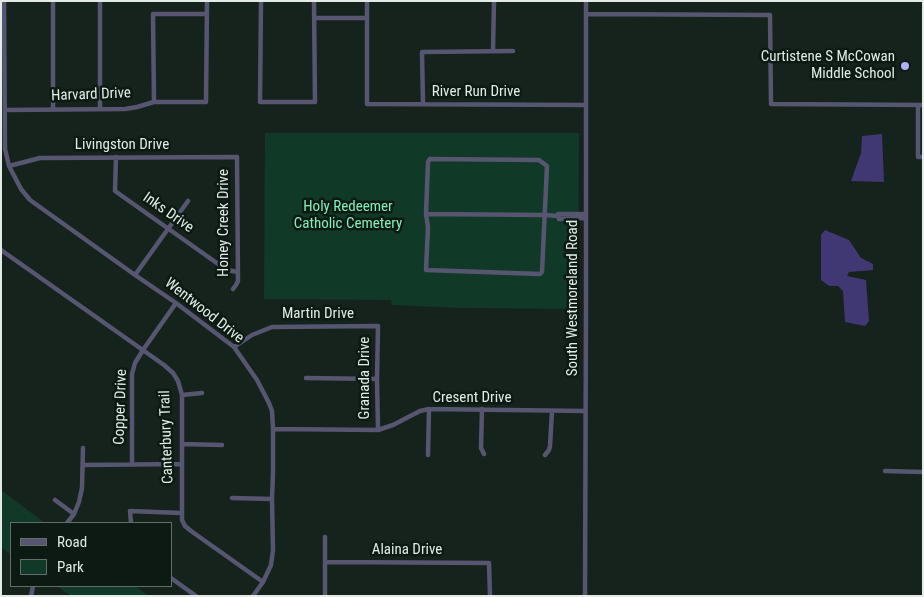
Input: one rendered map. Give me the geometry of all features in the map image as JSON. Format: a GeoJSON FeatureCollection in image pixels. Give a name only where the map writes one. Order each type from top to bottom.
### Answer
{"type":"FeatureCollection","features":[{"type":"Feature","properties":{"kind":"street","name":"Wentwood Drive"},"geometry":{"type":"LineString","coordinates":[[4,1],[5,150],[9,166],[21,189],[30,200],[135,276],[176,303],[234,347],[257,380],[269,403],[272,411],[273,429],[273,550],[271,565],[263,582],[253,596]]}},
{"type":"Feature","properties":{"kind":"street"},"geometry":{"type":"LineString","coordinates":[[52,1],[53,109]]}},
{"type":"Feature","properties":{"kind":"street"},"geometry":{"type":"LineString","coordinates":[[100,1],[100,108]]}},
{"type":"Feature","properties":{"kind":"street"},"geometry":{"type":"LineString","coordinates":[[154,102],[154,14],[207,14],[207,1]]}},
{"type":"Feature","properties":{"kind":"street"},"geometry":{"type":"LineString","coordinates":[[261,1],[260,102],[314,102],[314,1]]}},
{"type":"Feature","properties":{"kind":"street"},"geometry":{"type":"LineString","coordinates":[[314,18],[367,18],[367,1]]}},
{"type":"Feature","properties":{"kind":"street"},"geometry":{"type":"LineString","coordinates":[[493,51],[494,1]]}},
{"type":"Feature","properties":{"kind":"street","name":"South Westmoreland Road"},"geometry":{"type":"LineString","coordinates":[[585,596],[586,1]]}},
{"type":"Feature","properties":{"kind":"street","name":"Harvard Drive"},"geometry":{"type":"LineString","coordinates":[[5,110],[125,108],[154,102],[206,102],[207,14]]}},
{"type":"Feature","properties":{"kind":"street"},"geometry":{"type":"LineString","coordinates":[[586,14],[770,15],[771,104],[920,106],[920,157]]}},
{"type":"Feature","properties":{"kind":"street","name":"River Run Drive"},"geometry":{"type":"LineString","coordinates":[[367,18],[367,104],[586,105]]}},
{"type":"Feature","properties":{"kind":"street"},"geometry":{"type":"LineString","coordinates":[[423,104],[422,52],[513,51]]}},
{"type":"Feature","properties":{"kind":"street","name":"Inks Drive"},"geometry":{"type":"LineString","coordinates":[[116,157],[115,191],[221,266],[237,272]]}},
{"type":"Feature","properties":{"kind":"street","name":"Livingston Drive"},"geometry":{"type":"LineString","coordinates":[[9,166],[40,158],[237,157]]}},
{"type":"Feature","properties":{"kind":"street","name":"Honey Creek Drive"},"geometry":{"type":"LineString","coordinates":[[233,288],[238,281],[237,157]]}},
{"type":"Feature","properties":{"kind":"street"},"geometry":{"type":"LineString","coordinates":[[430,159],[539,160],[546,166],[542,272],[540,274],[426,270],[428,227],[426,214],[428,162],[430,159]]}},
{"type":"Feature","properties":{"kind":"street"},"geometry":{"type":"LineString","coordinates":[[135,276],[188,201]]}},
{"type":"Feature","properties":{"kind":"street"},"geometry":{"type":"LineString","coordinates":[[426,214],[545,215],[558,216],[559,219],[586,216]]}},
{"type":"Feature","properties":{"kind":"street","name":"Canterbury Trail"},"geometry":{"type":"LineString","coordinates":[[1,250],[173,373],[178,381],[182,395],[181,513]]}},
{"type":"Feature","properties":{"kind":"street","name":"Copper Drive"},"geometry":{"type":"LineString","coordinates":[[132,464],[132,374],[135,363],[176,303]]}},
{"type":"Feature","properties":{"kind":"street","name":"Martin Drive"},"geometry":{"type":"LineString","coordinates":[[234,347],[252,335],[272,327],[378,326]]}},
{"type":"Feature","properties":{"kind":"street","name":"Granada Drive"},"geometry":{"type":"LineString","coordinates":[[378,326],[376,379],[378,430]]}},
{"type":"Feature","properties":{"kind":"street"},"geometry":{"type":"LineString","coordinates":[[306,378],[376,379]]}},
{"type":"Feature","properties":{"kind":"street"},"geometry":{"type":"LineString","coordinates":[[182,395],[202,393]]}},
{"type":"Feature","properties":{"kind":"street"},"geometry":{"type":"LineString","coordinates":[[428,455],[429,409]]}},
{"type":"Feature","properties":{"kind":"street","name":"Cresent Drive"},"geometry":{"type":"LineString","coordinates":[[273,429],[378,430],[429,409],[585,410]]}},
{"type":"Feature","properties":{"kind":"street"},"geometry":{"type":"LineString","coordinates":[[482,410],[481,448],[484,454]]}},
{"type":"Feature","properties":{"kind":"street"},"geometry":{"type":"LineString","coordinates":[[545,455],[550,446],[552,411]]}},
{"type":"Feature","properties":{"kind":"street"},"geometry":{"type":"LineString","coordinates":[[182,444],[222,446]]}},
{"type":"Feature","properties":{"kind":"street"},"geometry":{"type":"LineString","coordinates":[[68,522],[74,514],[82,488],[82,448]]}},
{"type":"Feature","properties":{"kind":"street"},"geometry":{"type":"LineString","coordinates":[[83,465],[182,464]]}},
{"type":"Feature","properties":{"kind":"street"},"geometry":{"type":"LineString","coordinates":[[885,471],[923,472]]}},
{"type":"Feature","properties":{"kind":"street"},"geometry":{"type":"LineString","coordinates":[[232,498],[272,499]]}},
{"type":"Feature","properties":{"kind":"street"},"geometry":{"type":"LineString","coordinates":[[55,500],[74,514]]}},
{"type":"Feature","properties":{"kind":"street"},"geometry":{"type":"LineString","coordinates":[[131,522],[130,511],[181,513],[182,520],[191,531],[263,582]]}},
{"type":"Feature","properties":{"kind":"street"},"geometry":{"type":"LineString","coordinates":[[325,537],[325,596]]}},
{"type":"Feature","properties":{"kind":"street","name":"Alaina Drive"},"geometry":{"type":"LineString","coordinates":[[326,562],[489,563],[490,596]]}},
{"type":"Feature","properties":{"kind":"street"},"geometry":{"type":"LineString","coordinates":[[172,579],[196,596]]}},
{"type":"Feature","properties":{"kind":"green space","name":"Holy Redeemer Catholic Cemetery"},"geometry":{"type":"Polygon","coordinates":[[[265,133],[579,133],[578,309],[461,308],[392,305],[391,300],[264,299],[265,133]]]}},
{"type":"Feature","properties":{"kind":"green space"},"geometry":{"type":"Polygon","coordinates":[[[1,490],[44,522],[10,522],[10,554],[1,547],[1,490]]]}},
{"type":"Feature","properties":{"kind":"green space"},"geometry":{"type":"Polygon","coordinates":[[[58,587],[136,587],[149,596],[71,596],[58,587]]]}},
{"type":"Feature","properties":{"kind":"shaded area"},"geometry":{"type":"Polygon","coordinates":[[[882,134],[884,182],[851,181],[861,153],[862,136],[882,134]]]}},
{"type":"Feature","properties":{"kind":"shaded area"},"geometry":{"type":"Polygon","coordinates":[[[825,230],[849,240],[861,258],[873,264],[873,270],[849,272],[847,276],[866,280],[869,321],[865,326],[845,322],[843,291],[838,286],[829,286],[821,280],[821,235],[825,230]]]}},
{"type":"Feature","properties":{"kind":"place","name":"Curtistene S McCowan Middle School"},"geometry":{"type":"Point","coordinates":[905,66]}}]}
